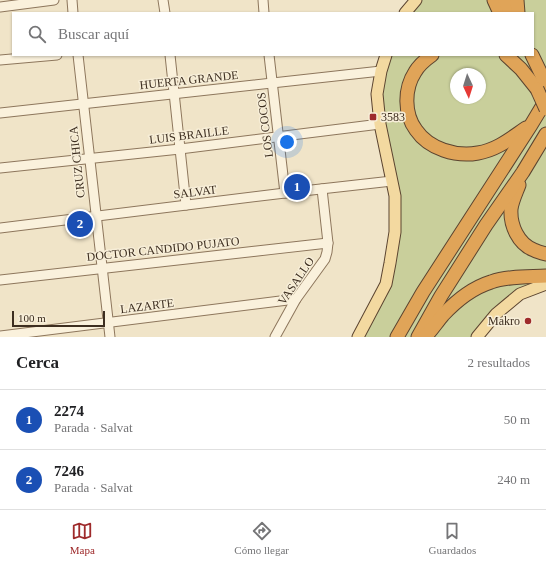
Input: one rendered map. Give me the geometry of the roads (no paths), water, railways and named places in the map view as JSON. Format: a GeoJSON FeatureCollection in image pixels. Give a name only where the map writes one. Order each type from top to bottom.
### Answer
{"type":"FeatureCollection","features":[{"type":"Feature","properties":{"kind":"highway"},"geometry":{"type":"LineString","coordinates":[[494,0],[500,12]]}},
{"type":"Feature","properties":{"kind":"highway"},"geometry":{"type":"LineString","coordinates":[[505,0],[511,12]]}},
{"type":"Feature","properties":{"kind":"highway"},"geometry":{"type":"LineString","coordinates":[[517,0],[518,12]]}},
{"type":"Feature","properties":{"kind":"highway"},"geometry":{"type":"LineString","coordinates":[[430,56],[423,61],[415,72],[410,82],[407,94],[409,118],[416,130],[425,139],[437,147],[452,153],[467,155],[480,153],[503,145],[531,125]]}},
{"type":"Feature","properties":{"kind":"highway"},"geometry":{"type":"LineString","coordinates":[[507,56],[542,86]]}},
{"type":"Feature","properties":{"kind":"highway"},"geometry":{"type":"LineString","coordinates":[[522,56],[542,86]]}},
{"type":"Feature","properties":{"kind":"highway"},"geometry":{"type":"LineString","coordinates":[[534,59],[542,86],[546,109]]}},
{"type":"Feature","properties":{"kind":"highway"},"geometry":{"type":"LineString","coordinates":[[397,337],[423,292],[546,100]]}},
{"type":"Feature","properties":{"kind":"highway"},"geometry":{"type":"LineString","coordinates":[[418,337],[441,296],[482,231],[523,172],[546,134]]}},
{"type":"Feature","properties":{"kind":"highway"},"geometry":{"type":"LineString","coordinates":[[523,172],[511,208],[514,231],[521,241],[532,250],[546,254]]}},
{"type":"Feature","properties":{"kind":"highway"},"geometry":{"type":"LineString","coordinates":[[425,337],[458,301],[474,289],[491,282],[509,278],[546,276]]}},
{"type":"Feature","properties":{"kind":"main road"},"geometry":{"type":"LineString","coordinates":[[406,12],[416,0]]}},
{"type":"Feature","properties":{"kind":"main road"},"geometry":{"type":"LineString","coordinates":[[358,337],[386,284],[395,232],[395,196],[380,124],[377,94],[381,71],[386,56]]}},
{"type":"Feature","properties":{"kind":"main road"},"geometry":{"type":"LineString","coordinates":[[477,337],[496,314],[520,294],[546,284]]}},
{"type":"Feature","properties":{"kind":"street"},"geometry":{"type":"LineString","coordinates":[[0,7],[54,0]]}},
{"type":"Feature","properties":{"kind":"street"},"geometry":{"type":"LineString","coordinates":[[72,0],[73,12]]}},
{"type":"Feature","properties":{"kind":"street"},"geometry":{"type":"LineString","coordinates":[[164,0],[165,12]]}},
{"type":"Feature","properties":{"kind":"street"},"geometry":{"type":"LineString","coordinates":[[263,0],[264,12]]}},
{"type":"Feature","properties":{"kind":"street"},"geometry":{"type":"LineString","coordinates":[[0,60],[46,56]]}},
{"type":"Feature","properties":{"kind":"street","name":"CRUZ CHICA"},"geometry":{"type":"LineString","coordinates":[[78,56],[110,337]]}},
{"type":"Feature","properties":{"kind":"street"},"geometry":{"type":"LineString","coordinates":[[170,56],[186,205]]}},
{"type":"Feature","properties":{"kind":"street","name":"LOS COCOS"},"geometry":{"type":"LineString","coordinates":[[269,56],[285,193]]}},
{"type":"Feature","properties":{"kind":"street","name":"HUERTA GRANDE"},"geometry":{"type":"LineString","coordinates":[[0,113],[381,71]]}},
{"type":"Feature","properties":{"kind":"street","name":"LUIS BRAILLE"},"geometry":{"type":"LineString","coordinates":[[0,168],[180,149],[380,124]]}},
{"type":"Feature","properties":{"kind":"street","name":"SALVAT"},"geometry":{"type":"LineString","coordinates":[[0,226],[96,217],[392,181]]}},
{"type":"Feature","properties":{"kind":"street","name":"VASALLO"},"geometry":{"type":"LineString","coordinates":[[275,337],[296,299],[325,259],[328,243],[322,189]]}},
{"type":"Feature","properties":{"kind":"street","name":"DOCTOR CANDIDO PUJATO"},"geometry":{"type":"LineString","coordinates":[[0,280],[328,243]]}},
{"type":"Feature","properties":{"kind":"street","name":"LAZARTE"},"geometry":{"type":"LineString","coordinates":[[0,336],[296,299]]}},
{"type":"Feature","properties":{"kind":"place","name":"3583"},"geometry":{"type":"Point","coordinates":[373,117]}},
{"type":"Feature","properties":{"kind":"place","name":"2274"},"geometry":{"type":"Point","coordinates":[297,187]}},
{"type":"Feature","properties":{"kind":"place","name":"7246"},"geometry":{"type":"Point","coordinates":[80,224]}},
{"type":"Feature","properties":{"kind":"place","name":"Makro"},"geometry":{"type":"Point","coordinates":[528,321]}}]}
